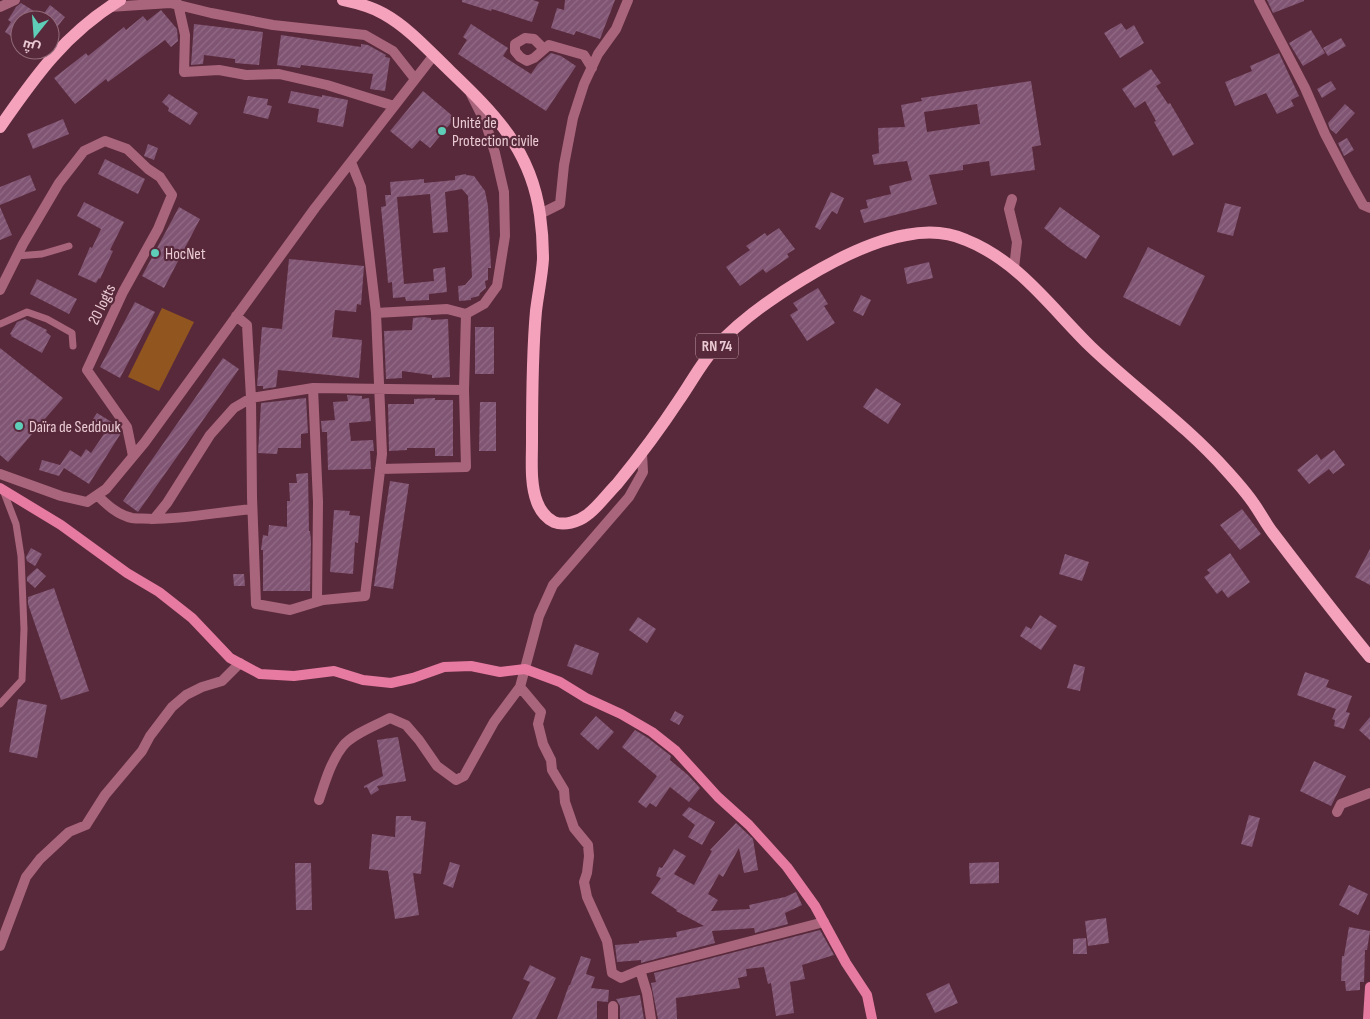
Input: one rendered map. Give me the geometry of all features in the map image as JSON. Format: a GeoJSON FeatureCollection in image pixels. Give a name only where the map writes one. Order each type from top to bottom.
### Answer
{"type":"FeatureCollection","features":[{"type":"Feature","properties":{"kind":"main road"},"geometry":{"type":"LineString","coordinates":[[0,127],[29,85],[58,49],[78,30],[120,0]]}},
{"type":"Feature","properties":{"kind":"main road","name":"RN 74"},"geometry":{"type":"LineString","coordinates":[[343,0],[382,12],[408,31],[469,89],[512,137],[527,165],[540,214],[543,262],[536,312],[532,390],[533,476],[536,500],[541,510],[554,522],[562,524],[578,520],[599,504],[642,454],[697,370],[715,348],[741,322],[771,300],[839,260],[901,235],[934,233],[962,238],[979,246],[1014,268],[1090,345],[1188,432],[1223,466],[1253,502],[1269,527],[1330,609],[1370,657]]}},
{"type":"Feature","properties":{"kind":"street"},"geometry":{"type":"LineString","coordinates":[[0,7],[15,0]]}},
{"type":"Feature","properties":{"kind":"street"},"geometry":{"type":"LineString","coordinates":[[540,214],[560,204],[564,165],[573,118],[584,84],[598,54],[616,29],[628,0]]}},
{"type":"Feature","properties":{"kind":"street"},"geometry":{"type":"LineString","coordinates":[[1259,0],[1305,88],[1325,134],[1348,178],[1363,205],[1370,208]]}},
{"type":"Feature","properties":{"kind":"street"},"geometry":{"type":"LineString","coordinates":[[108,7],[170,2],[211,14],[273,24],[365,35],[393,51],[415,79]]}},
{"type":"Feature","properties":{"kind":"street"},"geometry":{"type":"LineString","coordinates":[[178,4],[185,35],[184,72],[219,70],[246,75],[279,74],[327,85],[394,106]]}},
{"type":"Feature","properties":{"kind":"street"},"geometry":{"type":"LineString","coordinates":[[543,48],[548,45],[584,54],[592,68]]}},
{"type":"Feature","properties":{"kind":"street"},"geometry":{"type":"LineString","coordinates":[[0,474],[61,496],[87,502],[106,489],[133,456],[315,208],[434,55]]}},
{"type":"Feature","properties":{"kind":"street"},"geometry":{"type":"LineString","coordinates":[[376,312],[447,309],[466,314],[484,304],[497,286],[505,236],[504,192],[495,152],[486,124],[469,89]]}},
{"type":"Feature","properties":{"kind":"street","name":"20 logts"},"geometry":{"type":"LineString","coordinates":[[16,256],[59,183],[84,152],[105,141],[127,149],[148,169],[160,177],[172,195],[158,229],[123,292],[87,370],[127,427],[133,456]]}},
{"type":"Feature","properties":{"kind":"street"},"geometry":{"type":"LineString","coordinates":[[236,316],[247,325],[251,398],[252,509],[256,604],[290,610],[317,602],[365,596],[382,454],[376,312],[361,187],[351,162]]}},
{"type":"Feature","properties":{"kind":"street"},"geometry":{"type":"LineString","coordinates":[[1012,199],[1009,209],[1017,242],[1014,268]]}},
{"type":"Feature","properties":{"kind":"street"},"geometry":{"type":"LineString","coordinates":[[0,290],[16,256]]}},
{"type":"Feature","properties":{"kind":"street"},"geometry":{"type":"LineString","coordinates":[[380,469],[466,467],[464,390],[466,314]]}},
{"type":"Feature","properties":{"kind":"street"},"geometry":{"type":"LineString","coordinates":[[154,519],[167,503],[210,435],[234,408],[251,398],[313,388],[464,390]]}},
{"type":"Feature","properties":{"kind":"street"},"geometry":{"type":"LineString","coordinates":[[313,388],[318,502],[317,602]]}},
{"type":"Feature","properties":{"kind":"street"},"geometry":{"type":"LineString","coordinates":[[318,800],[330,769],[343,745],[390,718],[406,726],[438,766],[456,780],[464,776],[494,722],[520,687],[539,616],[553,585],[629,497],[644,472],[642,454]]}},
{"type":"Feature","properties":{"kind":"street"},"geometry":{"type":"LineString","coordinates":[[1,489],[61,525],[127,573],[159,592],[192,618],[230,658],[260,674],[294,676],[334,671],[362,680],[391,683],[413,678],[444,667],[471,666],[500,672],[525,669],[560,682],[586,698],[621,714],[652,732],[676,751],[718,797],[749,825],[787,867],[824,922],[846,964],[867,996],[872,1019]]}},
{"type":"Feature","properties":{"kind":"street"},"geometry":{"type":"LineString","coordinates":[[97,495],[110,508],[132,518],[154,519],[199,516],[252,509]]}},
{"type":"Feature","properties":{"kind":"street"},"geometry":{"type":"LineString","coordinates":[[0,946],[26,877],[40,859],[69,832],[86,825],[105,795],[142,752],[150,736],[172,707],[186,695],[202,687],[222,681],[240,663]]}},
{"type":"Feature","properties":{"kind":"street"},"geometry":{"type":"LineString","coordinates":[[520,687],[541,712],[538,724],[543,744],[551,760],[552,770],[564,790],[565,802],[574,828],[588,845],[589,856],[584,882],[587,897],[607,941],[612,972],[621,978],[640,970],[824,922]]}},
{"type":"Feature","properties":{"kind":"street"},"geometry":{"type":"LineString","coordinates":[[1337,812],[1342,804],[1370,793]]}},
{"type":"Feature","properties":{"kind":"street"},"geometry":{"type":"LineString","coordinates":[[640,970],[652,1019]]}},
{"type":"Feature","properties":{"kind":"street"},"geometry":{"type":"LineString","coordinates":[[1368,1019],[1370,987]]}},
{"type":"Feature","properties":{"kind":"street"},"geometry":{"type":"LineString","coordinates":[[613,1006],[613,1019]]}},
{"type":"Feature","properties":{"kind":"lane"},"geometry":{"type":"LineString","coordinates":[[16,256],[42,254],[69,246]]}},
{"type":"Feature","properties":{"kind":"lane"},"geometry":{"type":"LineString","coordinates":[[0,324],[27,312],[47,319],[72,333],[72,346]]}},
{"type":"Feature","properties":{"kind":"lane"},"geometry":{"type":"LineString","coordinates":[[0,704],[22,680],[24,629],[21,556],[16,524],[1,489]]}},
{"type":"Feature","properties":{"kind":"shaded area"},"geometry":{"type":"Polygon","coordinates":[[[162,308],[194,322],[159,391],[128,377],[162,308]]]}},
{"type":"Feature","properties":{"kind":"building"},"geometry":{"type":"Polygon","coordinates":[[[462,0],[533,0],[539,2],[532,22],[492,9],[491,11],[462,2],[462,0]]]}},
{"type":"Feature","properties":{"kind":"building"},"geometry":{"type":"Polygon","coordinates":[[[565,0],[615,0],[600,39],[576,31],[574,35],[551,28],[557,8],[564,10],[565,0]]]}},
{"type":"Feature","properties":{"kind":"building"},"geometry":{"type":"Polygon","coordinates":[[[1267,0],[1304,0],[1304,1],[1273,13],[1267,0]]]}},
{"type":"Feature","properties":{"kind":"building"},"geometry":{"type":"Polygon","coordinates":[[[21,3],[32,10],[14,10],[21,3]]]}},
{"type":"Feature","properties":{"kind":"building"},"geometry":{"type":"Polygon","coordinates":[[[50,5],[56,10],[46,10],[50,5]]]}},
{"type":"Feature","properties":{"kind":"building"},"geometry":{"type":"Polygon","coordinates":[[[161,10],[177,29],[178,41],[171,47],[165,40],[108,82],[106,79],[75,104],[54,78],[86,53],[88,56],[124,27],[126,30],[143,16],[147,21],[161,10]]]}},
{"type":"Feature","properties":{"kind":"building"},"geometry":{"type":"Polygon","coordinates":[[[60,13],[65,17],[60,23],[60,13]]]}},
{"type":"Feature","properties":{"kind":"building"},"geometry":{"type":"Polygon","coordinates":[[[1121,23],[1126,30],[1134,25],[1144,43],[1120,58],[1104,33],[1121,23]]]}},
{"type":"Feature","properties":{"kind":"building"},"geometry":{"type":"Polygon","coordinates":[[[10,24],[10,35],[5,32],[10,24]]]}},
{"type":"Feature","properties":{"kind":"building"},"geometry":{"type":"Polygon","coordinates":[[[194,24],[263,32],[259,65],[235,63],[235,59],[204,55],[203,64],[191,65],[194,24]]]}},
{"type":"Feature","properties":{"kind":"building"},"geometry":{"type":"Polygon","coordinates":[[[471,24],[508,48],[503,56],[531,74],[538,64],[551,53],[561,56],[576,66],[546,111],[458,54],[467,40],[463,37],[471,24]]]}},
{"type":"Feature","properties":{"kind":"building"},"geometry":{"type":"Polygon","coordinates":[[[1311,30],[1325,53],[1303,66],[1289,43],[1311,30]]]}},
{"type":"Feature","properties":{"kind":"building"},"geometry":{"type":"Polygon","coordinates":[[[281,35],[361,47],[361,44],[368,45],[386,55],[385,57],[390,58],[385,91],[370,89],[373,74],[301,65],[300,68],[277,65],[281,35]]]}},
{"type":"Feature","properties":{"kind":"building"},"geometry":{"type":"Polygon","coordinates":[[[1341,38],[1346,46],[1328,56],[1323,48],[1341,38]]]}},
{"type":"Feature","properties":{"kind":"building"},"geometry":{"type":"Polygon","coordinates":[[[1279,53],[1299,96],[1291,100],[1294,106],[1277,114],[1266,93],[1235,106],[1225,82],[1252,71],[1250,66],[1279,53]]]}},
{"type":"Feature","properties":{"kind":"building"},"geometry":{"type":"Polygon","coordinates":[[[1151,69],[1161,83],[1156,86],[1168,104],[1170,103],[1194,144],[1173,156],[1154,122],[1156,121],[1145,101],[1135,108],[1122,89],[1151,69]]]}},
{"type":"Feature","properties":{"kind":"building"},"geometry":{"type":"Polygon","coordinates":[[[1031,81],[1041,145],[1032,147],[1035,170],[991,176],[989,161],[963,165],[963,170],[929,175],[937,204],[864,223],[860,210],[868,208],[866,200],[891,194],[889,186],[912,180],[907,161],[874,165],[872,155],[879,153],[878,128],[905,127],[901,105],[922,101],[921,98],[1031,81]],[[977,104],[924,112],[927,132],[980,124],[977,104]]]}},
{"type":"Feature","properties":{"kind":"building"},"geometry":{"type":"Polygon","coordinates":[[[1331,81],[1336,89],[1322,98],[1317,89],[1331,81]]]}},
{"type":"Feature","properties":{"kind":"building"},"geometry":{"type":"Polygon","coordinates":[[[291,91],[348,100],[343,127],[317,122],[319,109],[288,103],[291,91]]]}},
{"type":"Feature","properties":{"kind":"building"},"geometry":{"type":"Polygon","coordinates":[[[423,91],[455,118],[430,148],[420,140],[412,149],[390,131],[423,91]]]}},
{"type":"Feature","properties":{"kind":"building"},"geometry":{"type":"Polygon","coordinates":[[[169,94],[198,113],[190,125],[168,111],[169,108],[162,102],[169,94]]]}},
{"type":"Feature","properties":{"kind":"building"},"geometry":{"type":"Polygon","coordinates":[[[248,96],[268,99],[267,105],[272,106],[268,119],[243,113],[248,96]]]}},
{"type":"Feature","properties":{"kind":"building"},"geometry":{"type":"Polygon","coordinates":[[[1345,104],[1355,113],[1336,134],[1330,129],[1328,123],[1345,104]]]}},
{"type":"Feature","properties":{"kind":"building"},"geometry":{"type":"Polygon","coordinates":[[[63,119],[69,134],[33,149],[27,134],[63,119]]]}},
{"type":"Feature","properties":{"kind":"building"},"geometry":{"type":"Polygon","coordinates":[[[1347,138],[1354,150],[1344,156],[1338,143],[1347,138]]]}},
{"type":"Feature","properties":{"kind":"building"},"geometry":{"type":"Polygon","coordinates":[[[148,144],[158,148],[154,160],[144,156],[148,144]]]}},
{"type":"Feature","properties":{"kind":"building"},"geometry":{"type":"Polygon","coordinates":[[[105,159],[145,179],[138,194],[98,174],[105,159]]]}},
{"type":"Feature","properties":{"kind":"building"},"geometry":{"type":"Polygon","coordinates":[[[466,174],[474,176],[485,191],[488,206],[491,268],[488,268],[488,280],[485,281],[486,288],[479,296],[471,298],[471,300],[459,301],[458,286],[465,285],[472,277],[468,196],[462,189],[445,192],[448,232],[433,233],[430,194],[397,197],[404,284],[434,281],[433,269],[445,267],[447,292],[429,294],[429,300],[406,301],[405,297],[393,298],[392,282],[388,283],[381,207],[386,206],[385,195],[391,195],[390,182],[424,179],[424,183],[455,180],[455,176],[466,174]]]}},
{"type":"Feature","properties":{"kind":"building"},"geometry":{"type":"Polygon","coordinates":[[[30,175],[36,190],[0,205],[0,187],[30,175]]]}},
{"type":"Feature","properties":{"kind":"building"},"geometry":{"type":"Polygon","coordinates":[[[831,192],[844,198],[837,214],[832,211],[820,230],[815,227],[831,192]]]}},
{"type":"Feature","properties":{"kind":"building"},"geometry":{"type":"Polygon","coordinates":[[[84,202],[124,222],[110,250],[113,251],[100,279],[96,283],[78,275],[90,247],[92,248],[101,229],[77,216],[84,202]]]}},
{"type":"Feature","properties":{"kind":"building"},"geometry":{"type":"Polygon","coordinates":[[[1225,203],[1241,207],[1233,236],[1217,232],[1225,203]]]}},
{"type":"Feature","properties":{"kind":"building"},"geometry":{"type":"Polygon","coordinates":[[[0,207],[12,235],[0,240],[0,207]]]}},
{"type":"Feature","properties":{"kind":"building"},"geometry":{"type":"Polygon","coordinates":[[[179,207],[200,219],[164,288],[142,276],[179,207]]]}},
{"type":"Feature","properties":{"kind":"building"},"geometry":{"type":"Polygon","coordinates":[[[1060,207],[1100,236],[1086,259],[1044,228],[1060,207]]]}},
{"type":"Feature","properties":{"kind":"building"},"geometry":{"type":"Polygon","coordinates":[[[779,228],[795,249],[787,254],[789,257],[766,273],[763,269],[740,286],[726,267],[750,250],[746,246],[765,233],[767,236],[779,228]]]}},
{"type":"Feature","properties":{"kind":"building"},"geometry":{"type":"Polygon","coordinates":[[[1148,247],[1205,276],[1180,326],[1123,297],[1148,247]]]}},
{"type":"Feature","properties":{"kind":"building"},"geometry":{"type":"Polygon","coordinates":[[[289,259],[364,266],[361,305],[357,304],[356,312],[335,310],[332,337],[362,340],[359,378],[278,370],[276,387],[263,389],[263,386],[257,386],[262,327],[282,329],[289,259]]]}},
{"type":"Feature","properties":{"kind":"building"},"geometry":{"type":"Polygon","coordinates":[[[929,262],[933,278],[907,284],[904,268],[929,262]]]}},
{"type":"Feature","properties":{"kind":"building"},"geometry":{"type":"Polygon","coordinates":[[[37,279],[77,299],[69,314],[30,294],[37,279]]]}},
{"type":"Feature","properties":{"kind":"building"},"geometry":{"type":"Polygon","coordinates":[[[818,288],[828,304],[824,306],[835,323],[807,341],[790,315],[798,310],[793,303],[818,288]]]}},
{"type":"Feature","properties":{"kind":"building"},"geometry":{"type":"Polygon","coordinates":[[[861,295],[871,300],[863,316],[853,311],[861,295]]]}},
{"type":"Feature","properties":{"kind":"building"},"geometry":{"type":"Polygon","coordinates":[[[135,302],[155,312],[120,378],[100,367],[135,302]]]}},
{"type":"Feature","properties":{"kind":"building"},"geometry":{"type":"Polygon","coordinates":[[[413,318],[431,318],[431,320],[448,319],[450,377],[432,378],[432,375],[402,371],[402,378],[386,379],[384,331],[412,330],[413,318]]]}},
{"type":"Feature","properties":{"kind":"building"},"geometry":{"type":"Polygon","coordinates":[[[25,319],[47,330],[46,332],[51,336],[42,353],[10,334],[17,322],[25,319]]]}},
{"type":"Feature","properties":{"kind":"building"},"geometry":{"type":"Polygon","coordinates":[[[475,327],[494,327],[494,374],[475,374],[475,327]]]}},
{"type":"Feature","properties":{"kind":"building","name":"Daïra de Seddouk"},"geometry":{"type":"Polygon","coordinates":[[[0,348],[63,398],[8,462],[0,455],[0,348]]]}},
{"type":"Feature","properties":{"kind":"building"},"geometry":{"type":"Polygon","coordinates":[[[223,358],[239,369],[138,512],[123,501],[223,358]]]}},
{"type":"Feature","properties":{"kind":"building"},"geometry":{"type":"Polygon","coordinates":[[[876,388],[901,404],[888,424],[863,407],[876,388]]]}},
{"type":"Feature","properties":{"kind":"building"},"geometry":{"type":"Polygon","coordinates":[[[347,395],[362,396],[362,399],[369,398],[371,421],[349,423],[351,441],[373,440],[374,451],[370,451],[371,469],[328,470],[327,432],[322,432],[321,421],[335,420],[333,402],[348,401],[347,395]]]}},
{"type":"Feature","properties":{"kind":"building"},"geometry":{"type":"Polygon","coordinates":[[[306,398],[308,433],[301,434],[301,448],[278,448],[277,454],[258,453],[261,403],[306,398]]]}},
{"type":"Feature","properties":{"kind":"building"},"geometry":{"type":"Polygon","coordinates":[[[435,398],[435,400],[453,400],[453,456],[435,456],[435,448],[407,448],[407,450],[389,451],[388,404],[414,404],[414,399],[435,398]]]}},
{"type":"Feature","properties":{"kind":"building"},"geometry":{"type":"Polygon","coordinates":[[[480,402],[496,402],[496,451],[479,451],[480,402]]]}},
{"type":"Feature","properties":{"kind":"building"},"geometry":{"type":"Polygon","coordinates":[[[97,413],[118,426],[121,433],[89,484],[64,468],[59,476],[39,470],[42,460],[60,465],[70,450],[81,457],[86,449],[91,453],[104,434],[89,425],[97,413]]]}},
{"type":"Feature","properties":{"kind":"building"},"geometry":{"type":"Polygon","coordinates":[[[1334,450],[1345,465],[1333,474],[1329,469],[1309,484],[1297,470],[1317,454],[1321,460],[1334,450]]]}},
{"type":"Feature","properties":{"kind":"building"},"geometry":{"type":"Polygon","coordinates":[[[308,473],[309,531],[311,541],[310,591],[263,591],[263,550],[261,550],[263,535],[268,536],[269,525],[287,527],[287,501],[290,501],[289,483],[297,483],[296,474],[308,473]]]}},
{"type":"Feature","properties":{"kind":"building"},"geometry":{"type":"Polygon","coordinates":[[[390,481],[409,484],[393,589],[374,586],[390,481]]]}},
{"type":"Feature","properties":{"kind":"building"},"geometry":{"type":"Polygon","coordinates":[[[1242,509],[1261,534],[1240,550],[1220,525],[1242,509]]]}},
{"type":"Feature","properties":{"kind":"building"},"geometry":{"type":"Polygon","coordinates":[[[334,510],[350,511],[349,515],[360,516],[358,543],[355,542],[353,574],[330,572],[334,510]]]}},
{"type":"Feature","properties":{"kind":"building"},"geometry":{"type":"Polygon","coordinates":[[[31,548],[42,554],[35,566],[27,561],[26,557],[31,548]]]}},
{"type":"Feature","properties":{"kind":"building"},"geometry":{"type":"Polygon","coordinates":[[[1370,549],[1370,585],[1355,577],[1370,549]]]}},
{"type":"Feature","properties":{"kind":"building"},"geometry":{"type":"Polygon","coordinates":[[[1230,553],[1250,582],[1228,598],[1222,590],[1217,594],[1204,577],[1210,573],[1207,570],[1230,553]]]}},
{"type":"Feature","properties":{"kind":"building"},"geometry":{"type":"Polygon","coordinates":[[[1065,554],[1089,562],[1082,581],[1059,574],[1065,554]]]}},
{"type":"Feature","properties":{"kind":"building"},"geometry":{"type":"Polygon","coordinates":[[[37,568],[46,576],[35,588],[27,581],[27,577],[37,568]]]}},
{"type":"Feature","properties":{"kind":"building"},"geometry":{"type":"Polygon","coordinates":[[[233,574],[244,574],[245,586],[234,586],[233,574]]]}},
{"type":"Feature","properties":{"kind":"building"},"geometry":{"type":"Polygon","coordinates":[[[54,588],[89,691],[61,700],[28,604],[28,597],[54,588]]]}},
{"type":"Feature","properties":{"kind":"building"},"geometry":{"type":"Polygon","coordinates":[[[1040,615],[1057,626],[1041,650],[1020,636],[1026,626],[1031,629],[1040,615]]]}},
{"type":"Feature","properties":{"kind":"building"},"geometry":{"type":"Polygon","coordinates":[[[638,617],[656,629],[647,643],[629,630],[638,617]]]}},
{"type":"Feature","properties":{"kind":"building"},"geometry":{"type":"Polygon","coordinates":[[[575,644],[599,653],[592,675],[567,666],[575,644]]]}},
{"type":"Feature","properties":{"kind":"building"},"geometry":{"type":"Polygon","coordinates":[[[1074,664],[1085,667],[1080,691],[1067,688],[1074,664]]]}},
{"type":"Feature","properties":{"kind":"building"},"geometry":{"type":"Polygon","coordinates":[[[1305,672],[1329,680],[1326,687],[1352,696],[1346,712],[1350,713],[1344,729],[1334,726],[1335,720],[1332,719],[1336,709],[1297,695],[1305,672]]]}},
{"type":"Feature","properties":{"kind":"building"},"geometry":{"type":"Polygon","coordinates":[[[18,699],[47,705],[37,758],[9,752],[18,699]]]}},
{"type":"Feature","properties":{"kind":"building"},"geometry":{"type":"Polygon","coordinates":[[[675,711],[684,716],[679,725],[670,720],[675,711]]]}},
{"type":"Feature","properties":{"kind":"building"},"geometry":{"type":"Polygon","coordinates":[[[596,716],[614,732],[598,750],[580,734],[596,716]]]}},
{"type":"Feature","properties":{"kind":"building"},"geometry":{"type":"Polygon","coordinates":[[[1370,717],[1370,740],[1359,730],[1370,717]]]}},
{"type":"Feature","properties":{"kind":"building"},"geometry":{"type":"Polygon","coordinates":[[[635,730],[671,756],[670,760],[700,788],[689,802],[670,787],[656,807],[650,803],[646,808],[638,802],[657,776],[622,747],[635,730]]]}},
{"type":"Feature","properties":{"kind":"building"},"geometry":{"type":"Polygon","coordinates":[[[398,737],[406,781],[377,786],[379,790],[371,795],[367,787],[364,788],[364,786],[383,776],[377,740],[398,737]]]}},
{"type":"Feature","properties":{"kind":"building"},"geometry":{"type":"Polygon","coordinates":[[[1314,761],[1346,776],[1331,806],[1300,791],[1314,761]]]}},
{"type":"Feature","properties":{"kind":"building"},"geometry":{"type":"Polygon","coordinates":[[[689,807],[715,822],[702,845],[688,837],[695,825],[682,815],[689,807]]]}},
{"type":"Feature","properties":{"kind":"building"},"geometry":{"type":"Polygon","coordinates":[[[1249,815],[1260,818],[1252,847],[1241,844],[1249,815]]]}},
{"type":"Feature","properties":{"kind":"building"},"geometry":{"type":"Polygon","coordinates":[[[396,816],[411,816],[411,820],[426,822],[421,874],[413,873],[419,915],[395,919],[388,871],[369,869],[372,834],[395,837],[396,816]]]}},
{"type":"Feature","properties":{"kind":"building"},"geometry":{"type":"Polygon","coordinates":[[[736,823],[753,839],[758,870],[744,873],[739,848],[723,877],[719,874],[708,894],[718,900],[711,911],[750,909],[749,905],[785,897],[796,892],[802,905],[785,913],[788,924],[755,933],[754,928],[712,931],[715,943],[641,963],[641,960],[617,962],[615,945],[677,937],[676,932],[704,926],[676,911],[651,893],[661,878],[656,876],[659,867],[662,868],[674,849],[686,856],[674,874],[694,885],[712,851],[710,850],[736,823]]]}},
{"type":"Feature","properties":{"kind":"building"},"geometry":{"type":"Polygon","coordinates":[[[450,862],[460,865],[453,888],[443,884],[450,862]]]}},
{"type":"Feature","properties":{"kind":"building"},"geometry":{"type":"Polygon","coordinates":[[[999,862],[999,883],[970,884],[969,863],[999,862]]]}},
{"type":"Feature","properties":{"kind":"building"},"geometry":{"type":"Polygon","coordinates":[[[295,863],[311,863],[312,910],[296,910],[295,863]]]}},
{"type":"Feature","properties":{"kind":"building"},"geometry":{"type":"Polygon","coordinates":[[[1349,885],[1368,894],[1358,915],[1339,905],[1349,885]]]}},
{"type":"Feature","properties":{"kind":"building"},"geometry":{"type":"Polygon","coordinates":[[[1106,918],[1109,943],[1088,946],[1085,921],[1106,918]]]}},
{"type":"Feature","properties":{"kind":"building"},"geometry":{"type":"Polygon","coordinates":[[[1349,927],[1370,931],[1367,950],[1365,950],[1364,982],[1360,982],[1360,990],[1346,991],[1345,981],[1341,981],[1342,956],[1344,956],[1349,927]]]}},
{"type":"Feature","properties":{"kind":"building"},"geometry":{"type":"Polygon","coordinates":[[[820,930],[834,955],[802,965],[805,979],[790,982],[794,1013],[776,1016],[771,983],[768,984],[764,967],[746,969],[747,976],[738,978],[740,988],[676,998],[677,1019],[658,1019],[651,983],[656,982],[654,973],[820,930]]]}},
{"type":"Feature","properties":{"kind":"building"},"geometry":{"type":"Polygon","coordinates":[[[1086,938],[1087,954],[1073,954],[1073,939],[1086,938]]]}},
{"type":"Feature","properties":{"kind":"building"},"geometry":{"type":"Polygon","coordinates":[[[581,956],[591,959],[586,974],[595,977],[591,988],[609,990],[608,1002],[597,1001],[597,1019],[557,1019],[569,985],[581,956]]]}},
{"type":"Feature","properties":{"kind":"building"},"geometry":{"type":"Polygon","coordinates":[[[530,965],[556,978],[536,1019],[512,1019],[530,982],[523,979],[530,965]]]}},
{"type":"Feature","properties":{"kind":"building"},"geometry":{"type":"Polygon","coordinates":[[[949,983],[958,1003],[935,1013],[926,994],[949,983]]]}},
{"type":"Feature","properties":{"kind":"building"},"geometry":{"type":"Polygon","coordinates":[[[640,995],[644,1019],[620,1019],[620,1006],[616,999],[640,995]]]}},
{"type":"Feature","properties":{"kind":"place","name":"Unité de Protection civile"},"geometry":{"type":"Point","coordinates":[442,131]}},
{"type":"Feature","properties":{"kind":"place","name":"HocNet"},"geometry":{"type":"Point","coordinates":[155,253]}},
{"type":"Feature","properties":{"kind":"place","name":"Daïra de Seddouk"},"geometry":{"type":"Point","coordinates":[19,426]}}]}
